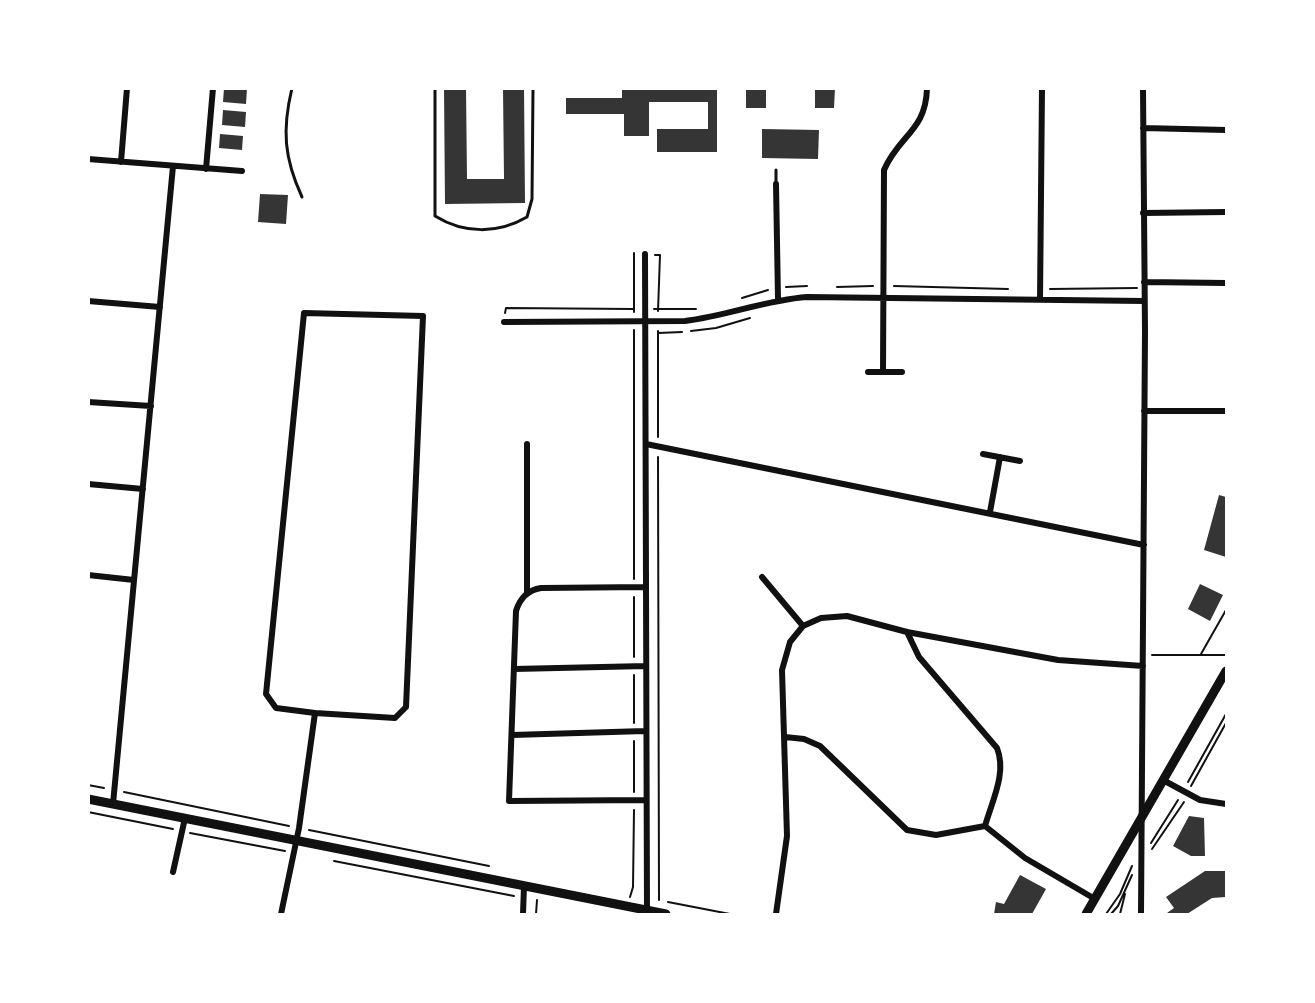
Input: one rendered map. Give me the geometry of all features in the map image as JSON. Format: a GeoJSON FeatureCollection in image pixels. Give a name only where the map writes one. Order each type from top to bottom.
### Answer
{"type":"FeatureCollection","features":[{"type":"Feature","properties":{"kind":"main road"},"geometry":{"type":"LineString","coordinates":[[1086,915],[1227,671]]}},
{"type":"Feature","properties":{"kind":"main road"},"geometry":{"type":"LineString","coordinates":[[88,799],[666,915]]}},
{"type":"Feature","properties":{"kind":"street"},"geometry":{"type":"LineString","coordinates":[[121,162],[127,88]]}},
{"type":"Feature","properties":{"kind":"street"},"geometry":{"type":"LineString","coordinates":[[206,169],[213,88]]}},
{"type":"Feature","properties":{"kind":"street"},"geometry":{"type":"LineString","coordinates":[[883,372],[884,170],[899,145],[920,122],[925,111],[927,88]]}},
{"type":"Feature","properties":{"kind":"street"},"geometry":{"type":"LineString","coordinates":[[1040,300],[1042,88]]}},
{"type":"Feature","properties":{"kind":"street"},"geometry":{"type":"LineString","coordinates":[[1141,915],[1144,545],[1143,88]]}},
{"type":"Feature","properties":{"kind":"street"},"geometry":{"type":"LineString","coordinates":[[1143,128],[1227,130]]}},
{"type":"Feature","properties":{"kind":"street"},"geometry":{"type":"LineString","coordinates":[[88,159],[242,171]]}},
{"type":"Feature","properties":{"kind":"street"},"geometry":{"type":"LineString","coordinates":[[113,804],[173,166]]}},
{"type":"Feature","properties":{"kind":"street"},"geometry":{"type":"LineString","coordinates":[[776,184],[778,299]]}},
{"type":"Feature","properties":{"kind":"street"},"geometry":{"type":"LineString","coordinates":[[1143,213],[1227,212]]}},
{"type":"Feature","properties":{"kind":"street"},"geometry":{"type":"LineString","coordinates":[[645,254],[647,911]]}},
{"type":"Feature","properties":{"kind":"street"},"geometry":{"type":"LineString","coordinates":[[1144,282],[1227,283]]}},
{"type":"Feature","properties":{"kind":"street"},"geometry":{"type":"LineString","coordinates":[[504,322],[658,322],[710,318],[778,299],[1144,301]]}},
{"type":"Feature","properties":{"kind":"street"},"geometry":{"type":"LineString","coordinates":[[88,301],[160,307]]}},
{"type":"Feature","properties":{"kind":"street"},"geometry":{"type":"LineString","coordinates":[[304,313],[423,316],[406,707],[400,716],[390,719],[315,713],[276,708],[268,700],[266,688],[304,313]]}},
{"type":"Feature","properties":{"kind":"street"},"geometry":{"type":"LineString","coordinates":[[868,372],[902,372]]}},
{"type":"Feature","properties":{"kind":"street"},"geometry":{"type":"LineString","coordinates":[[88,402],[151,406]]}},
{"type":"Feature","properties":{"kind":"street"},"geometry":{"type":"LineString","coordinates":[[1144,411],[1227,411]]}},
{"type":"Feature","properties":{"kind":"street"},"geometry":{"type":"LineString","coordinates":[[527,444],[527,593],[516,611],[509,801],[646,800]]}},
{"type":"Feature","properties":{"kind":"street"},"geometry":{"type":"LineString","coordinates":[[646,444],[1144,545]]}},
{"type":"Feature","properties":{"kind":"street"},"geometry":{"type":"LineString","coordinates":[[983,454],[1020,461]]}},
{"type":"Feature","properties":{"kind":"street"},"geometry":{"type":"LineString","coordinates":[[990,512],[1000,457]]}},
{"type":"Feature","properties":{"kind":"street"},"geometry":{"type":"LineString","coordinates":[[88,484],[143,489]]}},
{"type":"Feature","properties":{"kind":"street"},"geometry":{"type":"LineString","coordinates":[[88,575],[134,580]]}},
{"type":"Feature","properties":{"kind":"street"},"geometry":{"type":"LineString","coordinates":[[762,577],[803,626]]}},
{"type":"Feature","properties":{"kind":"street"},"geometry":{"type":"LineString","coordinates":[[527,593],[541,588],[646,587]]}},
{"type":"Feature","properties":{"kind":"street"},"geometry":{"type":"LineString","coordinates":[[776,915],[787,836],[783,661],[790,642],[803,626],[821,618],[838,616],[907,632],[1058,660],[1143,666]]}},
{"type":"Feature","properties":{"kind":"street"},"geometry":{"type":"LineString","coordinates":[[907,632],[919,657],[997,748],[1000,758],[999,778],[985,826]]}},
{"type":"Feature","properties":{"kind":"street"},"geometry":{"type":"LineString","coordinates":[[514,669],[646,666]]}},
{"type":"Feature","properties":{"kind":"street"},"geometry":{"type":"LineString","coordinates":[[281,915],[296,841],[315,713]]}},
{"type":"Feature","properties":{"kind":"street"},"geometry":{"type":"LineString","coordinates":[[512,735],[645,731]]}},
{"type":"Feature","properties":{"kind":"street"},"geometry":{"type":"LineString","coordinates":[[785,737],[804,739],[820,746],[908,830],[936,835],[985,826],[1025,858],[1095,899]]}},
{"type":"Feature","properties":{"kind":"street"},"geometry":{"type":"LineString","coordinates":[[1163,780],[1200,800],[1227,804]]}},
{"type":"Feature","properties":{"kind":"street"},"geometry":{"type":"LineString","coordinates":[[173,872],[185,818]]}},
{"type":"Feature","properties":{"kind":"street"},"geometry":{"type":"LineString","coordinates":[[524,886],[524,915]]}},
{"type":"Feature","properties":{"kind":"lane"},"geometry":{"type":"LineString","coordinates":[[292,88],[285,135],[289,169],[302,197]]}},
{"type":"Feature","properties":{"kind":"lane"},"geometry":{"type":"LineString","coordinates":[[435,88],[435,216],[447,224],[468,229],[496,230],[510,227],[527,217],[532,199],[533,88]]}},
{"type":"Feature","properties":{"kind":"lane"},"geometry":{"type":"LineString","coordinates":[[776,170],[776,184]]}},
{"type":"Feature","properties":{"kind":"path"},"geometry":{"type":"LineString","coordinates":[[659,900],[658,322],[660,255],[633,253],[634,800],[631,894],[646,897],[659,900],[730,915]]}},
{"type":"Feature","properties":{"kind":"path"},"geometry":{"type":"LineString","coordinates":[[1201,654],[1227,610]]}},
{"type":"Feature","properties":{"kind":"path"},"geometry":{"type":"LineString","coordinates":[[1143,655],[1227,655]]}},
{"type":"Feature","properties":{"kind":"path"},"geometry":{"type":"LineString","coordinates":[[1186,793],[1227,714]]}},
{"type":"Feature","properties":{"kind":"path"},"geometry":{"type":"LineString","coordinates":[[1106,915],[1120,894],[1130,868],[1157,835],[1186,793],[1227,723]]}},
{"type":"Feature","properties":{"kind":"path"},"geometry":{"type":"LineString","coordinates":[[88,785],[497,868]]}},
{"type":"Feature","properties":{"kind":"path"},"geometry":{"type":"LineString","coordinates":[[327,859],[537,900],[536,915]]}},
{"type":"Feature","properties":{"kind":"path"},"geometry":{"type":"LineString","coordinates":[[1120,915],[1129,878]]}},
{"type":"Feature","properties":{"kind":"building"},"geometry":{"type":"Polygon","coordinates":[[[224,88],[247,88],[246,104],[223,102],[224,88]]]}},
{"type":"Feature","properties":{"kind":"building"},"geometry":{"type":"Polygon","coordinates":[[[444,88],[466,88],[467,179],[504,179],[503,88],[524,88],[525,203],[445,204],[444,88]]]}},
{"type":"Feature","properties":{"kind":"building"},"geometry":{"type":"Polygon","coordinates":[[[622,88],[717,88],[717,152],[657,152],[657,129],[708,129],[708,102],[649,102],[649,136],[624,136],[624,114],[566,114],[566,98],[622,98],[622,88]]]}},
{"type":"Feature","properties":{"kind":"building"},"geometry":{"type":"Polygon","coordinates":[[[746,88],[766,88],[766,108],[746,108],[746,88]]]}},
{"type":"Feature","properties":{"kind":"building"},"geometry":{"type":"Polygon","coordinates":[[[815,88],[835,88],[834,108],[815,108],[815,88]]]}},
{"type":"Feature","properties":{"kind":"building"},"geometry":{"type":"Polygon","coordinates":[[[223,110],[246,112],[245,127],[222,125],[223,110]]]}},
{"type":"Feature","properties":{"kind":"building"},"geometry":{"type":"Polygon","coordinates":[[[762,129],[819,130],[818,159],[762,158],[762,129]]]}},
{"type":"Feature","properties":{"kind":"building"},"geometry":{"type":"Polygon","coordinates":[[[220,134],[243,136],[242,150],[219,148],[220,134]]]}},
{"type":"Feature","properties":{"kind":"building"},"geometry":{"type":"Polygon","coordinates":[[[260,194],[288,195],[286,224],[258,222],[260,194]]]}},
{"type":"Feature","properties":{"kind":"building"},"geometry":{"type":"Polygon","coordinates":[[[1219,495],[1226,497],[1226,557],[1204,550],[1219,495]]]}},
{"type":"Feature","properties":{"kind":"building"},"geometry":{"type":"Polygon","coordinates":[[[1200,584],[1223,595],[1210,621],[1188,609],[1200,584]]]}},
{"type":"Feature","properties":{"kind":"building"},"geometry":{"type":"Polygon","coordinates":[[[1189,816],[1204,818],[1205,856],[1191,856],[1173,846],[1189,816]]]}},
{"type":"Feature","properties":{"kind":"building"},"geometry":{"type":"Polygon","coordinates":[[[1205,871],[1226,871],[1226,897],[1212,898],[1187,914],[1167,913],[1174,908],[1166,897],[1205,871]]]}},
{"type":"Feature","properties":{"kind":"building"},"geometry":{"type":"Polygon","coordinates":[[[1020,875],[1046,889],[1032,914],[994,914],[996,902],[1004,904],[1020,875]]]}}]}
